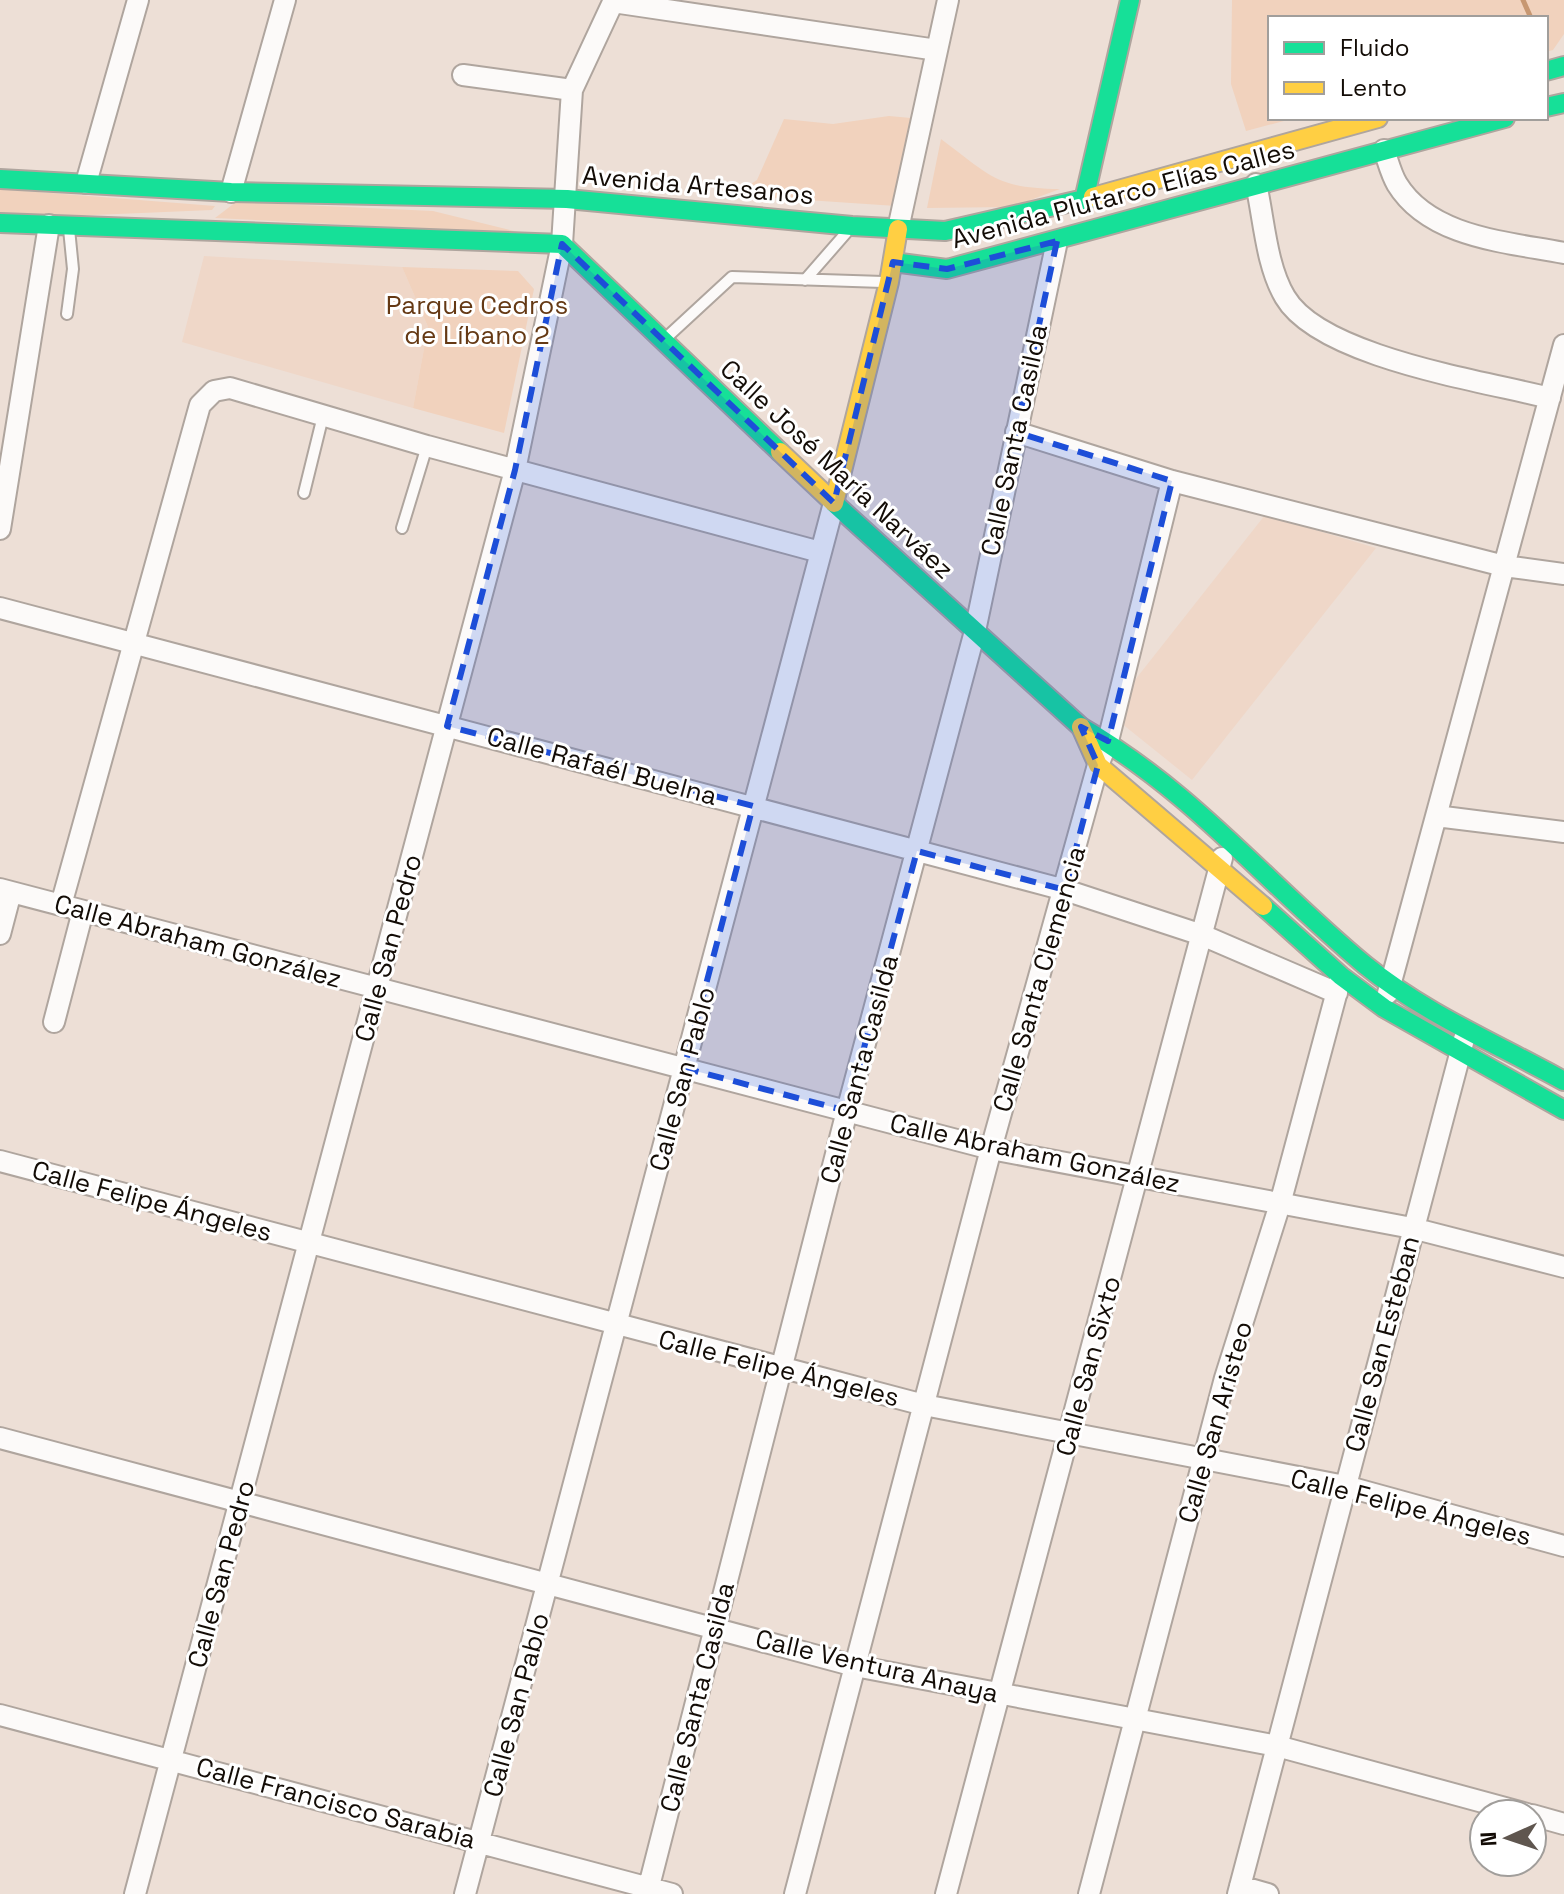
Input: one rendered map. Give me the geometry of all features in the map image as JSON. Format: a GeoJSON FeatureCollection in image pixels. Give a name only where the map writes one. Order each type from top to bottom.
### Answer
{"type":"FeatureCollection","features":[{"type":"Feature","properties":{"kind":"main road"},"geometry":{"type":"LineString","coordinates":[[1084,200],[1130,0]]}},
{"type":"Feature","properties":{"kind":"main road","name":"Avenida Artesanos"},"geometry":{"type":"LineString","coordinates":[[0,179],[231,192],[567,199],[852,226],[960,229],[1084,200],[1371,120]]}},
{"type":"Feature","properties":{"kind":"main road","name":"Avenida Plutarco Elías Calles"},"geometry":{"type":"LineString","coordinates":[[893,262],[947,269],[1497,120]]}},
{"type":"Feature","properties":{"kind":"main road"},"geometry":{"type":"LineString","coordinates":[[64,225],[116,213],[211,214],[220,210],[231,192]]}},
{"type":"Feature","properties":{"kind":"main road"},"geometry":{"type":"LineString","coordinates":[[0,223],[562,244]]}},
{"type":"Feature","properties":{"kind":"main road","name":"Calle San Pablo"},"geometry":{"type":"LineString","coordinates":[[834,503],[889,282],[898,229]]}},
{"type":"Feature","properties":{"kind":"main road","name":"Calle José María Narváez"},"geometry":{"type":"LineString","coordinates":[[562,244],[834,503],[1081,727],[1108,741],[1228,837],[1364,964],[1390,984],[1564,1081]]}},
{"type":"Feature","properties":{"kind":"main road","name":"Calle José María Narváez"},"geometry":{"type":"LineString","coordinates":[[1081,727],[1098,765],[1220,866],[1339,984],[1564,1110]]}},
{"type":"Feature","properties":{"kind":"street"},"geometry":{"type":"LineString","coordinates":[[86,183],[138,0]]}},
{"type":"Feature","properties":{"kind":"street"},"geometry":{"type":"LineString","coordinates":[[231,192],[285,0]]}},
{"type":"Feature","properties":{"kind":"street"},"geometry":{"type":"LineString","coordinates":[[898,229],[948,0]]}},
{"type":"Feature","properties":{"kind":"street"},"geometry":{"type":"LineString","coordinates":[[614,1],[937,50]]}},
{"type":"Feature","properties":{"kind":"street","name":"Calle San Pedro"},"geometry":{"type":"LineString","coordinates":[[135,1894],[515,470],[562,244],[572,90],[614,1]]}},
{"type":"Feature","properties":{"kind":"street"},"geometry":{"type":"LineString","coordinates":[[463,75],[572,90]]}},
{"type":"Feature","properties":{"kind":"street"},"geometry":{"type":"LineString","coordinates":[[1384,150],[1396,183],[1430,218],[1475,235],[1564,253]]}},
{"type":"Feature","properties":{"kind":"street"},"geometry":{"type":"LineString","coordinates":[[1256,184],[1276,274],[1285,297],[1320,331],[1383,357],[1550,398]]}},
{"type":"Feature","properties":{"kind":"street"},"geometry":{"type":"LineString","coordinates":[[0,529],[64,225]]}},
{"type":"Feature","properties":{"kind":"street","name":"Calle Santa Casilda"},"geometry":{"type":"LineString","coordinates":[[647,1891],[847,1111],[975,631],[1057,241]]}},
{"type":"Feature","properties":{"kind":"street"},"geometry":{"type":"LineString","coordinates":[[1384,1008],[1564,345]]}},
{"type":"Feature","properties":{"kind":"street"},"geometry":{"type":"LineString","coordinates":[[61,905],[200,405],[214,391],[230,388],[427,446],[820,552]]}},
{"type":"Feature","properties":{"kind":"street"},"geometry":{"type":"LineString","coordinates":[[1016,432],[1172,481],[1504,566],[1564,574]]}},
{"type":"Feature","properties":{"kind":"street","name":"Calle Santa Clemencia"},"geometry":{"type":"LineString","coordinates":[[795,1894],[991,1149],[1098,765],[1108,741],[1172,481]]}},
{"type":"Feature","properties":{"kind":"street","name":"Calle San Pablo"},"geometry":{"type":"LineString","coordinates":[[465,1894],[834,503]]}},
{"type":"Feature","properties":{"kind":"street","name":"Calle Rafaél Buelna"},"geometry":{"type":"LineString","coordinates":[[0,608],[1065,890],[1339,984]]}},
{"type":"Feature","properties":{"kind":"street"},"geometry":{"type":"LineString","coordinates":[[1436,816],[1564,832]]}},
{"type":"Feature","properties":{"kind":"street","name":"Calle San Sixto"},"geometry":{"type":"LineString","coordinates":[[946,1894],[1228,837]]}},
{"type":"Feature","properties":{"kind":"street"},"geometry":{"type":"LineString","coordinates":[[0,934],[6,890]]}},
{"type":"Feature","properties":{"kind":"street","name":"Calle Abraham González"},"geometry":{"type":"LineString","coordinates":[[6,890],[991,1149],[1412,1228],[1564,1267]]}},
{"type":"Feature","properties":{"kind":"street"},"geometry":{"type":"LineString","coordinates":[[54,1022],[83,911]]}},
{"type":"Feature","properties":{"kind":"street"},"geometry":{"type":"LineString","coordinates":[[1339,984],[1364,964]]}},
{"type":"Feature","properties":{"kind":"street","name":"Calle San Aristeo"},"geometry":{"type":"LineString","coordinates":[[1089,1894],[1225,1378],[1280,1204],[1339,984]]}},
{"type":"Feature","properties":{"kind":"street","name":"Calle San Esteban"},"geometry":{"type":"LineString","coordinates":[[1239,1890],[1458,1053],[1468,1028]]}},
{"type":"Feature","properties":{"kind":"street","name":"Calle Felipe Ángeles"},"geometry":{"type":"LineString","coordinates":[[0,1161],[924,1405],[1345,1486],[1564,1546]]}},
{"type":"Feature","properties":{"kind":"street","name":"Calle Ventura Anaya"},"geometry":{"type":"LineString","coordinates":[[0,1438],[855,1666],[1277,1746],[1468,1798]]}},
{"type":"Feature","properties":{"kind":"street","name":"Calle Francisco Sarabia"},"geometry":{"type":"LineString","coordinates":[[0,1715],[479,1842],[647,1891],[672,1894]]}},
{"type":"Feature","properties":{"kind":"street"},"geometry":{"type":"LineString","coordinates":[[1239,1890],[1268,1894]]}},
{"type":"Feature","properties":{"kind":"lane"},"geometry":{"type":"LineString","coordinates":[[64,225],[73,269],[67,314]]}},
{"type":"Feature","properties":{"kind":"lane"},"geometry":{"type":"LineString","coordinates":[[805,280],[852,226]]}},
{"type":"Feature","properties":{"kind":"lane"},"geometry":{"type":"LineString","coordinates":[[662,342],[732,277],[889,282]]}},
{"type":"Feature","properties":{"kind":"lane"},"geometry":{"type":"LineString","coordinates":[[304,493],[323,416]]}},
{"type":"Feature","properties":{"kind":"lane"},"geometry":{"type":"LineString","coordinates":[[402,528],[427,446]]}},
{"type":"Feature","properties":{"kind":"highlighted area"},"geometry":{"type":"Polygon","coordinates":[[[1057,241],[1016,432],[1172,481],[1108,741],[1081,727],[1098,765],[1065,890],[917,851],[847,1111],[684,1068],[753,806],[447,726],[515,470],[562,244],[834,503],[893,262],[947,269],[1057,241]]]}},
{"type":"Feature","properties":{"kind":"shaded area"},"geometry":{"type":"Polygon","coordinates":[[[204,256],[402,267],[428,327],[413,408],[182,342],[204,256]]]}},
{"type":"Feature","properties":{"kind":"shaded area"},"geometry":{"type":"Polygon","coordinates":[[[1265,515],[1376,548],[1192,780],[1121,723],[1131,685],[1265,515]]]}},
{"type":"Feature","properties":{"kind":"green space"},"geometry":{"type":"Polygon","coordinates":[[[1232,0],[1564,0],[1564,34],[1553,50],[1548,51],[1548,16],[1268,16],[1268,120],[1287,120],[1246,131],[1231,84],[1232,0]]]}},
{"type":"Feature","properties":{"kind":"green space"},"geometry":{"type":"Polygon","coordinates":[[[889,116],[911,118],[896,206],[734,195],[757,180],[784,119],[833,124],[889,116]]]}},
{"type":"Feature","properties":{"kind":"green space"},"geometry":{"type":"Polygon","coordinates":[[[941,139],[995,178],[1021,186],[1060,189],[1011,207],[927,208],[941,139]]]}},
{"type":"Feature","properties":{"kind":"green space"},"geometry":{"type":"Polygon","coordinates":[[[0,189],[215,206],[212,210],[0,219],[0,189]]]}},
{"type":"Feature","properties":{"kind":"green space"},"geometry":{"type":"Polygon","coordinates":[[[236,202],[433,211],[526,234],[215,218],[236,202]]]}},
{"type":"Feature","properties":{"kind":"green space","name":"Parque Cedros de Líbano 2"},"geometry":{"type":"Polygon","coordinates":[[[402,267],[518,271],[534,289],[504,433],[413,408],[428,327],[402,267]]]}},
{"type":"Feature","properties":{"kind":"waterway"},"geometry":{"type":"LineString","coordinates":[[1523,0],[1530,16]]}},
{"type":"Feature","properties":{"kind":"traffic: fast"},"geometry":{"type":"LineString","coordinates":[[1084,200],[1130,0]]}},
{"type":"Feature","properties":{"kind":"traffic: fast"},"geometry":{"type":"LineString","coordinates":[[1548,70],[1564,66]]}},
{"type":"Feature","properties":{"kind":"traffic: fast"},"geometry":{"type":"LineString","coordinates":[[1548,107],[1564,103]]}},
{"type":"Feature","properties":{"kind":"traffic: fast"},"geometry":{"type":"LineString","coordinates":[[893,262],[947,269],[1498,120]]}},
{"type":"Feature","properties":{"kind":"traffic: fast"},"geometry":{"type":"LineString","coordinates":[[0,179],[231,192],[567,199],[852,226],[945,231],[1093,197]]}},
{"type":"Feature","properties":{"kind":"traffic: fast"},"geometry":{"type":"LineString","coordinates":[[0,223],[562,244],[780,452]]}},
{"type":"Feature","properties":{"kind":"traffic: fast"},"geometry":{"type":"LineString","coordinates":[[834,503],[1081,727],[1121,752],[1194,809],[1365,965],[1436,1013],[1564,1081]]}},
{"type":"Feature","properties":{"kind":"traffic: fast"},"geometry":{"type":"LineString","coordinates":[[1263,906],[1341,976],[1384,1008],[1564,1110]]}},
{"type":"Feature","properties":{"kind":"traffic: slow"},"geometry":{"type":"LineString","coordinates":[[1093,197],[1371,120]]}},
{"type":"Feature","properties":{"kind":"traffic: slow"},"geometry":{"type":"LineString","coordinates":[[780,452],[834,503],[889,282],[898,229]]}},
{"type":"Feature","properties":{"kind":"traffic: slow"},"geometry":{"type":"LineString","coordinates":[[1081,727],[1098,765],[1263,906]]}}]}
